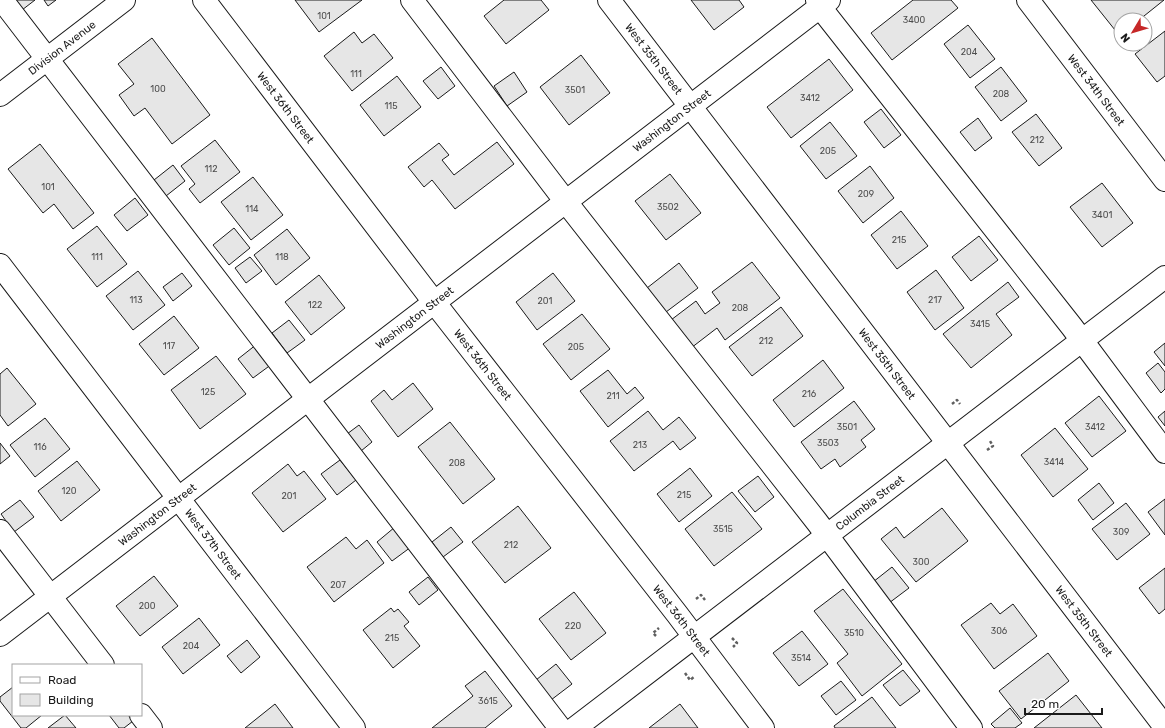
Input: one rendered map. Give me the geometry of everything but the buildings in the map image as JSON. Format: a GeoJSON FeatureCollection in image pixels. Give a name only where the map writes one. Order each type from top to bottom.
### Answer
{"type":"FeatureCollection","features":[{"type":"Feature","properties":{"kind":"street"},"geometry":{"type":"LineString","coordinates":[[2,0],[560,728]]}},
{"type":"Feature","properties":{"kind":"street","name":"Division Avenue"},"geometry":{"type":"LineString","coordinates":[[0,95],[124,0]]}},
{"type":"Feature","properties":{"kind":"street","name":"West 36th Street"},"geometry":{"type":"LineString","coordinates":[[204,0],[434,302],[763,728]]}},
{"type":"Feature","properties":{"kind":"street"},"geometry":{"type":"LineString","coordinates":[[412,0],[566,202],[828,535],[971,728]]}},
{"type":"Feature","properties":{"kind":"street","name":"West 35th Street"},"geometry":{"type":"LineString","coordinates":[[609,0],[1165,727]]}},
{"type":"Feature","properties":{"kind":"street","name":"West 34th Street"},"geometry":{"type":"LineString","coordinates":[[1028,0],[1165,180]]}},
{"type":"Feature","properties":{"kind":"street"},"geometry":{"type":"LineString","coordinates":[[822,2],[1082,341],[1165,452]]}},
{"type":"Feature","properties":{"kind":"street","name":"Washington Street"},"geometry":{"type":"LineString","coordinates":[[0,635],[566,202],[822,2]]}},
{"type":"Feature","properties":{"kind":"street","name":"West 37th Street"},"geometry":{"type":"LineString","coordinates":[[0,265],[354,728]]}},
{"type":"Feature","properties":{"kind":"street","name":"Columbia Street"},"geometry":{"type":"LineString","coordinates":[[575,728],[1165,277]]}},
{"type":"Feature","properties":{"kind":"street"},"geometry":{"type":"LineString","coordinates":[[0,531],[102,664]]}},
{"type":"Feature","properties":{"kind":"street"},"geometry":{"type":"LineString","coordinates":[[142,716],[151,728]]}},
{"type":"Feature","properties":{"kind":"path"},"geometry":{"type":"LineString","coordinates":[[988,450],[993,446],[989,440]]}},
{"type":"Feature","properties":{"kind":"path"},"geometry":{"type":"LineString","coordinates":[[696,599],[701,595],[706,602]]}},
{"type":"Feature","properties":{"kind":"path"},"geometry":{"type":"LineString","coordinates":[[731,636],[737,643],[731,648]]}},
{"type":"Feature","properties":{"kind":"path"},"geometry":{"type":"LineString","coordinates":[[684,672],[690,680],[696,675]]}}]}
